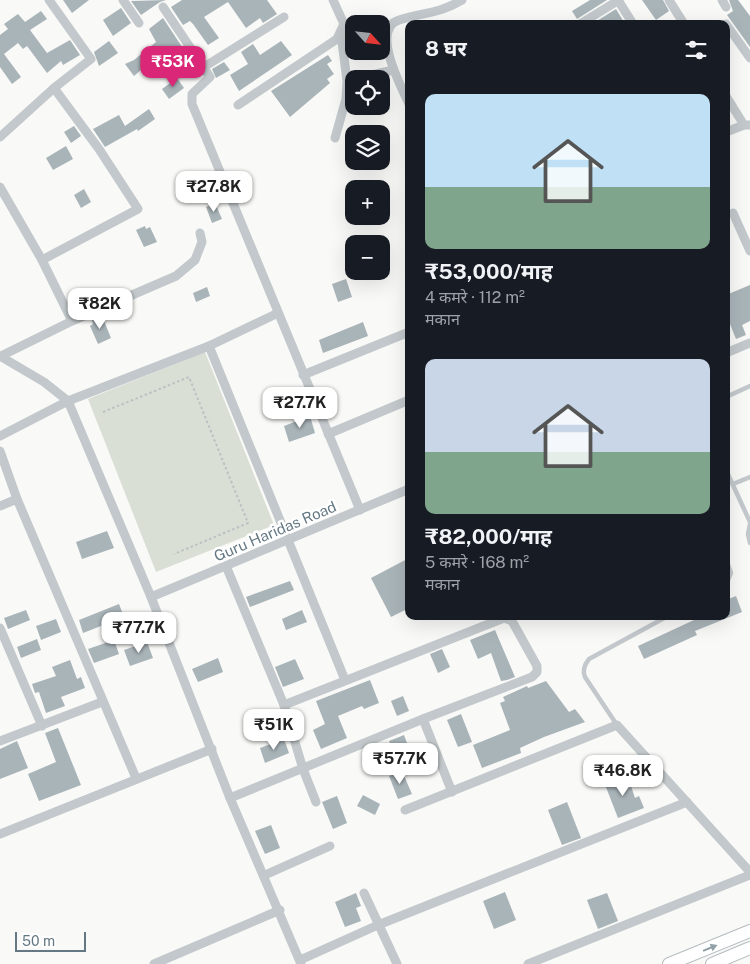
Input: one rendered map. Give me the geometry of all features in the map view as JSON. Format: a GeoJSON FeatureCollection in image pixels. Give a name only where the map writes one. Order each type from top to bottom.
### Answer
{"type":"FeatureCollection","features":[{"type":"Feature","properties":{"kind":"main road"},"geometry":{"type":"LineString","coordinates":[[669,964],[750,931]]}},
{"type":"Feature","properties":{"kind":"main road"},"geometry":{"type":"LineString","coordinates":[[712,964],[736,959],[750,948]]}},
{"type":"Feature","properties":{"kind":"street"},"geometry":{"type":"LineString","coordinates":[[0,137],[54,88],[91,60],[49,0]]}},
{"type":"Feature","properties":{"kind":"street"},"geometry":{"type":"LineString","coordinates":[[123,0],[139,23]]}},
{"type":"Feature","properties":{"kind":"street"},"geometry":{"type":"LineString","coordinates":[[333,0],[344,24],[341,34],[350,70]]}},
{"type":"Feature","properties":{"kind":"street"},"geometry":{"type":"LineString","coordinates":[[406,20],[435,13],[462,0]]}},
{"type":"Feature","properties":{"kind":"street"},"geometry":{"type":"LineString","coordinates":[[586,20],[619,0],[630,20]]}},
{"type":"Feature","properties":{"kind":"street"},"geometry":{"type":"LineString","coordinates":[[669,0],[682,20]]}},
{"type":"Feature","properties":{"kind":"street"},"geometry":{"type":"LineString","coordinates":[[163,6],[210,77],[192,94],[192,104],[360,510]]}},
{"type":"Feature","properties":{"kind":"street"},"geometry":{"type":"LineString","coordinates":[[204,67],[284,17]]}},
{"type":"Feature","properties":{"kind":"street"},"geometry":{"type":"LineString","coordinates":[[405,20],[393,23],[386,37],[393,70],[405,95]]}},
{"type":"Feature","properties":{"kind":"street"},"geometry":{"type":"LineString","coordinates":[[730,30],[750,58]]}},
{"type":"Feature","properties":{"kind":"street"},"geometry":{"type":"LineString","coordinates":[[238,104],[321,52],[341,34]]}},
{"type":"Feature","properties":{"kind":"street"},"geometry":{"type":"LineString","coordinates":[[42,260],[138,209],[99,149],[54,88]]}},
{"type":"Feature","properties":{"kind":"street"},"geometry":{"type":"LineString","coordinates":[[730,101],[747,124],[730,130]]}},
{"type":"Feature","properties":{"kind":"street"},"geometry":{"type":"LineString","coordinates":[[335,138],[345,103]]}},
{"type":"Feature","properties":{"kind":"street"},"geometry":{"type":"LineString","coordinates":[[0,187],[42,260],[72,321]]}},
{"type":"Feature","properties":{"kind":"street"},"geometry":{"type":"LineString","coordinates":[[733,213],[750,251]]}},
{"type":"Feature","properties":{"kind":"street"},"geometry":{"type":"LineString","coordinates":[[0,356],[72,321],[176,276],[195,260],[202,242],[200,233]]}},
{"type":"Feature","properties":{"kind":"street"},"geometry":{"type":"LineString","coordinates":[[0,436],[68,401],[209,346],[278,313]]}},
{"type":"Feature","properties":{"kind":"street"},"geometry":{"type":"LineString","coordinates":[[303,375],[405,334]]}},
{"type":"Feature","properties":{"kind":"street"},"geometry":{"type":"LineString","coordinates":[[730,351],[750,343]]}},
{"type":"Feature","properties":{"kind":"street"},"geometry":{"type":"LineString","coordinates":[[209,346],[344,680]]}},
{"type":"Feature","properties":{"kind":"street"},"geometry":{"type":"LineString","coordinates":[[0,356],[44,382],[68,401],[151,597],[230,798],[280,910],[300,962],[378,925],[687,802]]}},
{"type":"Feature","properties":{"kind":"street"},"geometry":{"type":"LineString","coordinates":[[328,434],[405,402]]}},
{"type":"Feature","properties":{"kind":"street"},"geometry":{"type":"LineString","coordinates":[[0,451],[17,499],[136,778]]}},
{"type":"Feature","properties":{"kind":"street","name":"Guru Haridas Road"},"geometry":{"type":"LineString","coordinates":[[151,597],[288,538],[405,491]]}},
{"type":"Feature","properties":{"kind":"street"},"geometry":{"type":"LineString","coordinates":[[0,506],[17,499]]}},
{"type":"Feature","properties":{"kind":"street"},"geometry":{"type":"LineString","coordinates":[[226,566],[284,705],[303,769],[316,802]]}},
{"type":"Feature","properties":{"kind":"street"},"geometry":{"type":"LineString","coordinates":[[284,705],[499,620]]}},
{"type":"Feature","properties":{"kind":"street"},"geometry":{"type":"LineString","coordinates":[[230,798],[423,719],[532,678],[536,672],[535,660],[512,621],[509,620]]}},
{"type":"Feature","properties":{"kind":"street"},"geometry":{"type":"LineString","coordinates":[[0,628],[42,726]]}},
{"type":"Feature","properties":{"kind":"street"},"geometry":{"type":"LineString","coordinates":[[0,741],[102,702]]}},
{"type":"Feature","properties":{"kind":"street"},"geometry":{"type":"LineString","coordinates":[[423,719],[452,792]]}},
{"type":"Feature","properties":{"kind":"street"},"geometry":{"type":"LineString","coordinates":[[405,810],[617,726],[750,874],[528,964]]}},
{"type":"Feature","properties":{"kind":"street"},"geometry":{"type":"LineString","coordinates":[[0,833],[212,749]]}},
{"type":"Feature","properties":{"kind":"street"},"geometry":{"type":"LineString","coordinates":[[265,875],[330,846]]}},
{"type":"Feature","properties":{"kind":"street"},"geometry":{"type":"LineString","coordinates":[[364,893],[397,964]]}},
{"type":"Feature","properties":{"kind":"street"},"geometry":{"type":"LineString","coordinates":[[154,964],[280,910]]}},
{"type":"Feature","properties":{"kind":"lane"},"geometry":{"type":"LineString","coordinates":[[730,395],[750,386]]}},
{"type":"Feature","properties":{"kind":"lane"},"geometry":{"type":"LineString","coordinates":[[733,484],[750,477]]}},
{"type":"Feature","properties":{"kind":"lane"},"geometry":{"type":"LineString","coordinates":[[730,478],[750,523],[748,534],[750,543]]}},
{"type":"Feature","properties":{"kind":"lane"},"geometry":{"type":"LineString","coordinates":[[617,726],[584,677],[583,672],[586,664],[590,659],[661,620]]}},
{"type":"Feature","properties":{"kind":"path"},"geometry":{"type":"LineString","coordinates":[[103,412],[189,377],[248,523],[174,554]]}},
{"type":"Feature","properties":{"kind":"shaded area"},"geometry":{"type":"Polygon","coordinates":[[[205,352],[274,525],[156,572],[88,399],[205,352]]]}},
{"type":"Feature","properties":{"kind":"building"},"geometry":{"type":"Polygon","coordinates":[[[63,0],[89,0],[72,13],[63,0]]]}},
{"type":"Feature","properties":{"kind":"building"},"geometry":{"type":"Polygon","coordinates":[[[166,0],[141,15],[131,1],[166,0]]]}},
{"type":"Feature","properties":{"kind":"building"},"geometry":{"type":"Polygon","coordinates":[[[182,0],[267,0],[277,14],[263,23],[260,18],[246,28],[228,2],[204,17],[219,38],[208,45],[190,21],[183,25],[171,7],[182,0]]]}},
{"type":"Feature","properties":{"kind":"building"},"geometry":{"type":"Polygon","coordinates":[[[590,0],[607,0],[577,19],[572,11],[590,0]]]}},
{"type":"Feature","properties":{"kind":"building"},"geometry":{"type":"Polygon","coordinates":[[[642,0],[663,0],[669,11],[656,20],[642,0]]]}},
{"type":"Feature","properties":{"kind":"building"},"geometry":{"type":"Polygon","coordinates":[[[729,0],[738,0],[750,16],[750,47],[727,15],[733,11],[729,0]]]}},
{"type":"Feature","properties":{"kind":"building"},"geometry":{"type":"Polygon","coordinates":[[[121,8],[131,23],[113,36],[103,20],[121,8]]]}},
{"type":"Feature","properties":{"kind":"building"},"geometry":{"type":"Polygon","coordinates":[[[616,9],[623,20],[598,20],[616,9]]]}},
{"type":"Feature","properties":{"kind":"building"},"geometry":{"type":"Polygon","coordinates":[[[41,11],[47,19],[30,30],[47,53],[70,40],[80,55],[63,65],[61,61],[47,73],[27,46],[23,49],[18,43],[4,54],[21,77],[12,84],[0,67],[0,35],[8,29],[4,24],[18,14],[25,22],[41,11]]]}},
{"type":"Feature","properties":{"kind":"building"},"geometry":{"type":"Polygon","coordinates":[[[163,18],[190,59],[177,69],[164,50],[134,76],[125,64],[134,60],[156,42],[149,29],[163,18]]]}},
{"type":"Feature","properties":{"kind":"building"},"geometry":{"type":"Polygon","coordinates":[[[109,41],[118,53],[99,66],[94,52],[109,41]]]}},
{"type":"Feature","properties":{"kind":"building"},"geometry":{"type":"Polygon","coordinates":[[[281,41],[292,55],[239,91],[230,75],[248,64],[241,52],[253,44],[260,55],[281,41]]]}},
{"type":"Feature","properties":{"kind":"building"},"geometry":{"type":"Polygon","coordinates":[[[328,55],[332,61],[327,64],[334,74],[327,79],[330,83],[290,117],[271,91],[328,55]]]}},
{"type":"Feature","properties":{"kind":"building"},"geometry":{"type":"Polygon","coordinates":[[[224,62],[230,70],[216,78],[212,69],[224,62]]]}},
{"type":"Feature","properties":{"kind":"building"},"geometry":{"type":"Polygon","coordinates":[[[177,78],[184,88],[169,99],[162,89],[177,78]]]}},
{"type":"Feature","properties":{"kind":"building"},"geometry":{"type":"Polygon","coordinates":[[[149,109],[155,119],[138,131],[137,129],[105,147],[93,129],[119,115],[125,126],[149,109]]]}},
{"type":"Feature","properties":{"kind":"building"},"geometry":{"type":"Polygon","coordinates":[[[74,126],[81,136],[71,143],[64,132],[74,126]]]}},
{"type":"Feature","properties":{"kind":"building"},"geometry":{"type":"Polygon","coordinates":[[[66,146],[73,159],[53,170],[46,158],[66,146]]]}},
{"type":"Feature","properties":{"kind":"building"},"geometry":{"type":"Polygon","coordinates":[[[84,189],[91,202],[81,208],[74,195],[84,189]]]}},
{"type":"Feature","properties":{"kind":"building"},"geometry":{"type":"Polygon","coordinates":[[[215,203],[222,219],[212,223],[206,207],[215,203]]]}},
{"type":"Feature","properties":{"kind":"building"},"geometry":{"type":"Polygon","coordinates":[[[145,226],[146,229],[150,227],[157,242],[144,247],[136,230],[145,226]]]}},
{"type":"Feature","properties":{"kind":"building"},"geometry":{"type":"Polygon","coordinates":[[[346,280],[352,297],[338,302],[332,284],[346,280]]]}},
{"type":"Feature","properties":{"kind":"building"},"geometry":{"type":"Polygon","coordinates":[[[750,285],[750,321],[742,325],[746,335],[736,339],[730,324],[730,293],[750,285]]]}},
{"type":"Feature","properties":{"kind":"building"},"geometry":{"type":"Polygon","coordinates":[[[207,287],[210,296],[196,302],[193,293],[207,287]]]}},
{"type":"Feature","properties":{"kind":"building"},"geometry":{"type":"Polygon","coordinates":[[[102,316],[111,338],[98,344],[90,326],[93,324],[92,320],[102,316]]]}},
{"type":"Feature","properties":{"kind":"building"},"geometry":{"type":"Polygon","coordinates":[[[363,322],[368,336],[323,353],[319,340],[363,322]]]}},
{"type":"Feature","properties":{"kind":"building"},"geometry":{"type":"Polygon","coordinates":[[[310,416],[315,433],[289,442],[284,426],[310,416]]]}},
{"type":"Feature","properties":{"kind":"building"},"geometry":{"type":"Polygon","coordinates":[[[107,531],[114,548],[82,559],[76,542],[107,531]]]}},
{"type":"Feature","properties":{"kind":"building"},"geometry":{"type":"Polygon","coordinates":[[[405,560],[405,610],[391,617],[371,578],[405,560]]]}},
{"type":"Feature","properties":{"kind":"building"},"geometry":{"type":"Polygon","coordinates":[[[290,581],[294,590],[250,607],[246,597],[290,581]]]}},
{"type":"Feature","properties":{"kind":"building"},"geometry":{"type":"Polygon","coordinates":[[[736,596],[742,612],[730,617],[730,598],[736,596]]]}},
{"type":"Feature","properties":{"kind":"building"},"geometry":{"type":"Polygon","coordinates":[[[119,604],[124,617],[83,633],[79,620],[119,604]]]}},
{"type":"Feature","properties":{"kind":"building"},"geometry":{"type":"Polygon","coordinates":[[[26,610],[30,620],[8,629],[4,618],[26,610]]]}},
{"type":"Feature","properties":{"kind":"building"},"geometry":{"type":"Polygon","coordinates":[[[302,610],[307,622],[286,630],[282,619],[302,610]]]}},
{"type":"Feature","properties":{"kind":"building"},"geometry":{"type":"Polygon","coordinates":[[[56,619],[61,632],[41,640],[36,626],[56,619]]]}},
{"type":"Feature","properties":{"kind":"building"},"geometry":{"type":"Polygon","coordinates":[[[694,620],[722,620],[695,631],[697,635],[644,659],[638,646],[694,620]]]}},
{"type":"Feature","properties":{"kind":"building"},"geometry":{"type":"Polygon","coordinates":[[[495,630],[515,677],[507,680],[501,681],[491,653],[478,659],[470,640],[495,630]]]}},
{"type":"Feature","properties":{"kind":"building"},"geometry":{"type":"Polygon","coordinates":[[[37,639],[41,650],[21,658],[17,647],[37,639]]]}},
{"type":"Feature","properties":{"kind":"building"},"geometry":{"type":"Polygon","coordinates":[[[114,640],[119,654],[94,663],[88,649],[114,640]]]}},
{"type":"Feature","properties":{"kind":"building"},"geometry":{"type":"Polygon","coordinates":[[[147,642],[153,658],[130,666],[124,650],[147,642]]]}},
{"type":"Feature","properties":{"kind":"building"},"geometry":{"type":"Polygon","coordinates":[[[442,649],[450,667],[438,673],[430,654],[442,649]]]}},
{"type":"Feature","properties":{"kind":"building"},"geometry":{"type":"Polygon","coordinates":[[[218,658],[223,672],[198,682],[192,669],[218,658]]]}},
{"type":"Feature","properties":{"kind":"building"},"geometry":{"type":"Polygon","coordinates":[[[295,659],[304,679],[283,687],[275,667],[295,659]]]}},
{"type":"Feature","properties":{"kind":"building"},"geometry":{"type":"Polygon","coordinates":[[[70,660],[77,679],[81,677],[85,688],[61,697],[65,706],[46,713],[39,692],[35,693],[32,684],[56,676],[52,667],[70,660]]]}},
{"type":"Feature","properties":{"kind":"building"},"geometry":{"type":"Polygon","coordinates":[[[370,680],[379,703],[364,709],[362,706],[338,716],[347,738],[321,749],[313,730],[325,724],[316,701],[370,680]]]}},
{"type":"Feature","properties":{"kind":"building"},"geometry":{"type":"Polygon","coordinates":[[[546,681],[569,712],[575,709],[585,722],[544,737],[520,748],[521,753],[482,768],[473,745],[510,730],[500,703],[505,701],[503,697],[527,686],[528,688],[546,681]]]}},
{"type":"Feature","properties":{"kind":"building"},"geometry":{"type":"Polygon","coordinates":[[[403,696],[409,711],[397,716],[391,701],[403,696]]]}},
{"type":"Feature","properties":{"kind":"building"},"geometry":{"type":"Polygon","coordinates":[[[461,714],[472,742],[458,747],[447,720],[461,714]]]}},
{"type":"Feature","properties":{"kind":"building"},"geometry":{"type":"Polygon","coordinates":[[[58,728],[81,785],[39,801],[28,774],[56,762],[45,733],[58,728]]]}},
{"type":"Feature","properties":{"kind":"building"},"geometry":{"type":"Polygon","coordinates":[[[404,735],[413,759],[399,765],[389,741],[404,735]]]}},
{"type":"Feature","properties":{"kind":"building"},"geometry":{"type":"Polygon","coordinates":[[[284,739],[289,753],[265,763],[260,748],[284,739]]]}},
{"type":"Feature","properties":{"kind":"building"},"geometry":{"type":"Polygon","coordinates":[[[17,741],[28,768],[0,779],[0,749],[17,741]]]}},
{"type":"Feature","properties":{"kind":"building"},"geometry":{"type":"Polygon","coordinates":[[[402,771],[412,794],[398,799],[389,776],[402,771]]]}},
{"type":"Feature","properties":{"kind":"building"},"geometry":{"type":"Polygon","coordinates":[[[620,776],[628,788],[631,786],[635,798],[639,796],[644,808],[618,818],[604,782],[620,776]]]}},
{"type":"Feature","properties":{"kind":"building"},"geometry":{"type":"Polygon","coordinates":[[[363,795],[380,804],[375,815],[357,806],[363,795]]]}},
{"type":"Feature","properties":{"kind":"building"},"geometry":{"type":"Polygon","coordinates":[[[337,796],[347,823],[333,829],[322,802],[337,796]]]}},
{"type":"Feature","properties":{"kind":"building"},"geometry":{"type":"Polygon","coordinates":[[[567,802],[581,838],[562,845],[548,810],[567,802]]]}},
{"type":"Feature","properties":{"kind":"building"},"geometry":{"type":"Polygon","coordinates":[[[271,825],[280,848],[265,854],[255,831],[271,825]]]}},
{"type":"Feature","properties":{"kind":"building"},"geometry":{"type":"Polygon","coordinates":[[[505,892],[516,920],[494,929],[483,901],[505,892]]]}},
{"type":"Feature","properties":{"kind":"building"},"geometry":{"type":"Polygon","coordinates":[[[356,893],[361,906],[356,908],[361,921],[345,927],[335,902],[356,893]]]}},
{"type":"Feature","properties":{"kind":"building"},"geometry":{"type":"Polygon","coordinates":[[[607,893],[618,921],[598,929],[587,900],[607,893]]]}}]}
